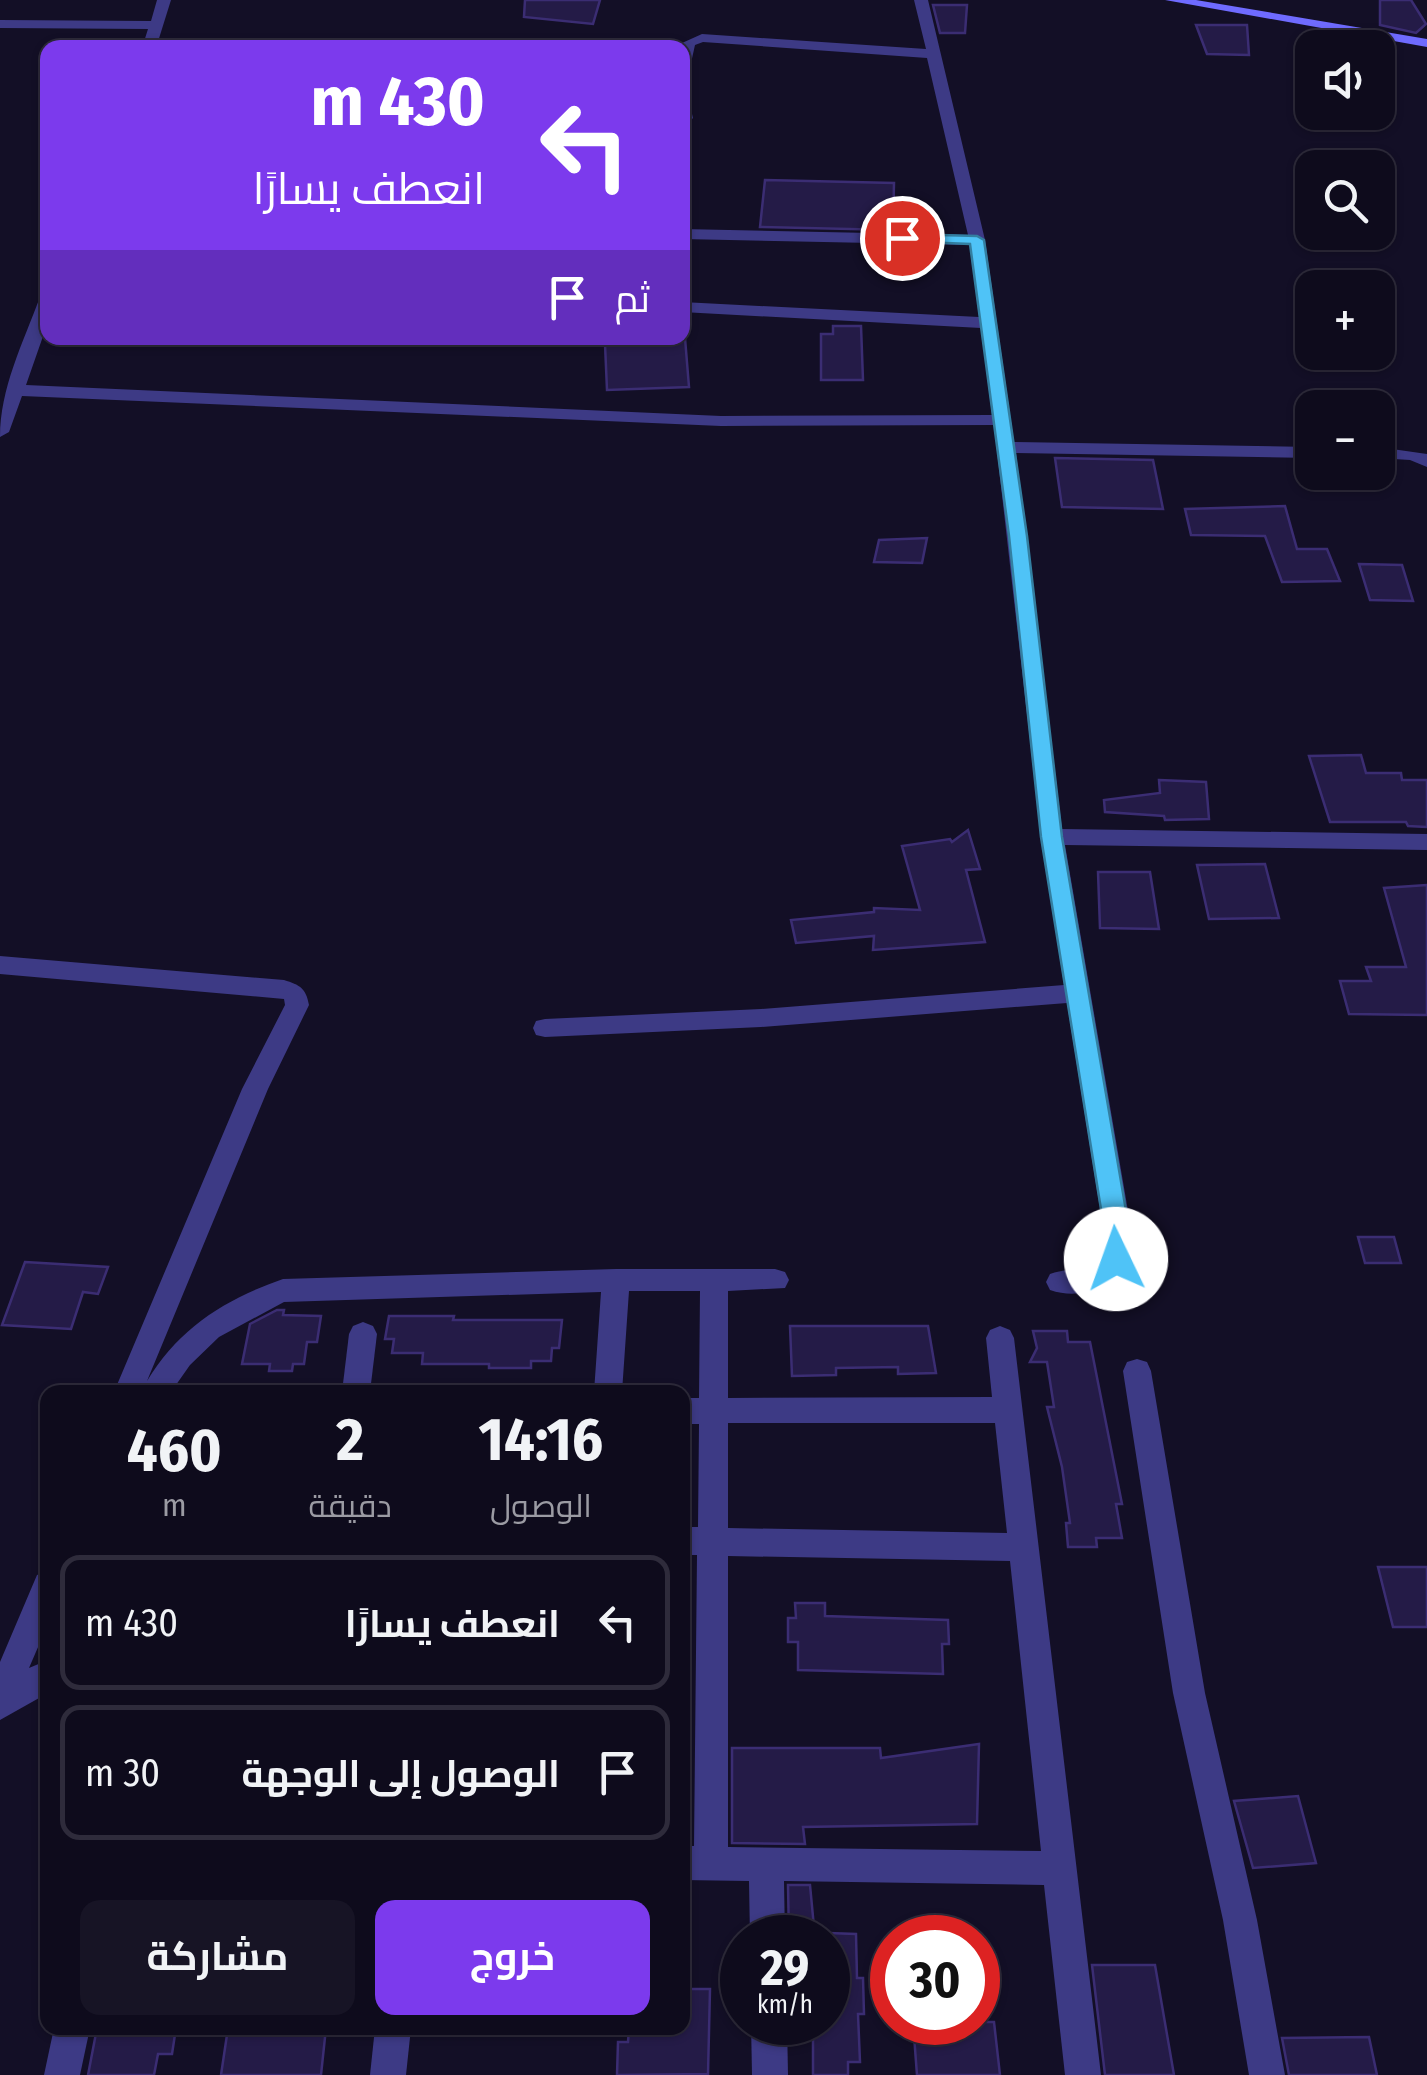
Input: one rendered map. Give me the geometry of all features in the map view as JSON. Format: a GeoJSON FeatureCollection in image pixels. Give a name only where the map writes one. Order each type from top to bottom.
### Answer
{"type":"FeatureCollection","features":[{"type":"Feature","properties":{"kind":"main road"},"geometry":{"type":"LineString","coordinates":[[1172,0],[1427,44]]}},
{"type":"Feature","properties":{"kind":"street"},"geometry":{"type":"LineString","coordinates":[[152,40],[164,0]]}},
{"type":"Feature","properties":{"kind":"street"},"geometry":{"type":"LineString","coordinates":[[921,0],[977,240],[1052,837],[1119,1247],[1116,1259],[1098,1276],[1087,1281],[1060,1282]]}},
{"type":"Feature","properties":{"kind":"street"},"geometry":{"type":"LineString","coordinates":[[0,24],[156,26]]}},
{"type":"Feature","properties":{"kind":"street"},"geometry":{"type":"LineString","coordinates":[[690,43],[702,38],[932,54]]}},
{"type":"Feature","properties":{"kind":"street"},"geometry":{"type":"LineString","coordinates":[[690,234],[977,240]]}},
{"type":"Feature","properties":{"kind":"street"},"geometry":{"type":"LineString","coordinates":[[690,307],[990,323]]}},
{"type":"Feature","properties":{"kind":"street"},"geometry":{"type":"LineString","coordinates":[[0,432],[40,319]]}},
{"type":"Feature","properties":{"kind":"street"},"geometry":{"type":"LineString","coordinates":[[14,390],[721,421],[1002,420]]}},
{"type":"Feature","properties":{"kind":"street"},"geometry":{"type":"LineString","coordinates":[[1006,448],[1295,452]]}},
{"type":"Feature","properties":{"kind":"street"},"geometry":{"type":"LineString","coordinates":[[1395,454],[1427,461]]}},
{"type":"Feature","properties":{"kind":"street"},"geometry":{"type":"LineString","coordinates":[[1052,837],[1427,842]]}},
{"type":"Feature","properties":{"kind":"street"},"geometry":{"type":"LineString","coordinates":[[0,965],[272,988],[295,994],[296,1005],[255,1089],[131,1385]]}},
{"type":"Feature","properties":{"kind":"street"},"geometry":{"type":"LineString","coordinates":[[545,1028],[761,1018],[1077,992]]}},
{"type":"Feature","properties":{"kind":"street"},"geometry":{"type":"LineString","coordinates":[[714,1279],[698,1411],[697,1864],[1060,1868]]}},
{"type":"Feature","properties":{"kind":"street"},"geometry":{"type":"LineString","coordinates":[[608,1385],[616,1280]]}},
{"type":"Feature","properties":{"kind":"street"},"geometry":{"type":"LineString","coordinates":[[162,1385],[204,1331],[243,1304],[283,1291],[616,1280],[775,1280]]}},
{"type":"Feature","properties":{"kind":"street"},"geometry":{"type":"LineString","coordinates":[[357,1385],[364,1334]]}},
{"type":"Feature","properties":{"kind":"street"},"geometry":{"type":"LineString","coordinates":[[1000,1338],[1083,2075]]}},
{"type":"Feature","properties":{"kind":"street"},"geometry":{"type":"LineString","coordinates":[[1137,1370],[1188,1694],[1240,1920],[1267,2075]]}},
{"type":"Feature","properties":{"kind":"street"},"geometry":{"type":"LineString","coordinates":[[698,1411],[1008,1410]]}},
{"type":"Feature","properties":{"kind":"street"},"geometry":{"type":"LineString","coordinates":[[698,1541],[1023,1546]]}},
{"type":"Feature","properties":{"kind":"street"},"geometry":{"type":"LineString","coordinates":[[0,1703],[40,1605]]}},
{"type":"Feature","properties":{"kind":"street"},"geometry":{"type":"LineString","coordinates":[[0,1703],[40,1680]]}},
{"type":"Feature","properties":{"kind":"street"},"geometry":{"type":"LineString","coordinates":[[766,1864],[767,1915]]}},
{"type":"Feature","properties":{"kind":"street"},"geometry":{"type":"LineString","coordinates":[[62,2075],[71,2035]]}},
{"type":"Feature","properties":{"kind":"street"},"geometry":{"type":"LineString","coordinates":[[388,2075],[392,2035]]}},
{"type":"Feature","properties":{"kind":"street"},"geometry":{"type":"LineString","coordinates":[[769,2045],[770,2075]]}},
{"type":"Feature","properties":{"kind":"building"},"geometry":{"type":"Polygon","coordinates":[[[525,0],[600,0],[593,24],[524,17],[525,0]]]}},
{"type":"Feature","properties":{"kind":"building"},"geometry":{"type":"Polygon","coordinates":[[[1380,0],[1411,0],[1426,24],[1416,33],[1380,25],[1380,0]]]}},
{"type":"Feature","properties":{"kind":"building"},"geometry":{"type":"Polygon","coordinates":[[[933,5],[967,5],[965,33],[940,33],[933,5]]]}},
{"type":"Feature","properties":{"kind":"building"},"geometry":{"type":"Polygon","coordinates":[[[1196,25],[1247,25],[1249,55],[1207,54],[1196,25]]]}},
{"type":"Feature","properties":{"kind":"building"},"geometry":{"type":"Polygon","coordinates":[[[765,180],[894,183],[893,230],[760,227],[765,180]]]}},
{"type":"Feature","properties":{"kind":"building"},"geometry":{"type":"Polygon","coordinates":[[[833,326],[861,326],[863,380],[821,380],[821,334],[833,334],[833,326]]]}},
{"type":"Feature","properties":{"kind":"building"},"geometry":{"type":"Polygon","coordinates":[[[605,345],[686,345],[689,387],[607,390],[605,345]]]}},
{"type":"Feature","properties":{"kind":"building"},"geometry":{"type":"Polygon","coordinates":[[[1055,458],[1153,460],[1163,509],[1062,507],[1055,458]]]}},
{"type":"Feature","properties":{"kind":"building"},"geometry":{"type":"Polygon","coordinates":[[[1285,506],[1297,549],[1327,549],[1340,581],[1282,582],[1265,536],[1191,535],[1185,509],[1285,506]]]}},
{"type":"Feature","properties":{"kind":"building"},"geometry":{"type":"Polygon","coordinates":[[[927,538],[922,563],[874,562],[879,540],[927,538]]]}},
{"type":"Feature","properties":{"kind":"building"},"geometry":{"type":"Polygon","coordinates":[[[1359,564],[1402,565],[1413,601],[1370,600],[1359,564]]]}},
{"type":"Feature","properties":{"kind":"building"},"geometry":{"type":"Polygon","coordinates":[[[1361,755],[1366,773],[1401,773],[1402,780],[1427,780],[1427,827],[1408,826],[1406,822],[1330,822],[1309,756],[1361,755]]]}},
{"type":"Feature","properties":{"kind":"building"},"geometry":{"type":"Polygon","coordinates":[[[1159,780],[1206,782],[1209,819],[1165,820],[1164,816],[1105,812],[1104,800],[1160,793],[1159,780]]]}},
{"type":"Feature","properties":{"kind":"building"},"geometry":{"type":"Polygon","coordinates":[[[968,830],[980,869],[966,870],[985,942],[873,950],[874,936],[796,943],[791,920],[874,912],[874,908],[920,910],[902,846],[950,839],[952,842],[968,830]]]}},
{"type":"Feature","properties":{"kind":"building"},"geometry":{"type":"Polygon","coordinates":[[[1265,864],[1279,918],[1209,919],[1197,865],[1265,864]]]}},
{"type":"Feature","properties":{"kind":"building"},"geometry":{"type":"Polygon","coordinates":[[[1098,872],[1150,872],[1159,929],[1100,928],[1098,872]]]}},
{"type":"Feature","properties":{"kind":"building"},"geometry":{"type":"Polygon","coordinates":[[[1427,885],[1427,1015],[1349,1014],[1340,981],[1371,981],[1366,967],[1406,967],[1384,888],[1427,885]]]}},
{"type":"Feature","properties":{"kind":"building"},"geometry":{"type":"Polygon","coordinates":[[[1358,1237],[1394,1237],[1401,1263],[1365,1263],[1358,1237]]]}},
{"type":"Feature","properties":{"kind":"building"},"geometry":{"type":"Polygon","coordinates":[[[25,1262],[108,1267],[98,1294],[83,1292],[71,1329],[2,1325],[25,1262]]]}},
{"type":"Feature","properties":{"kind":"building"},"geometry":{"type":"Polygon","coordinates":[[[284,1310],[283,1315],[321,1316],[317,1342],[307,1342],[304,1364],[293,1364],[292,1371],[269,1371],[270,1364],[242,1364],[250,1324],[284,1310]]]}},
{"type":"Feature","properties":{"kind":"building"},"geometry":{"type":"Polygon","coordinates":[[[389,1316],[562,1320],[559,1348],[552,1348],[551,1361],[531,1361],[531,1368],[489,1368],[489,1364],[422,1364],[423,1353],[392,1353],[394,1339],[385,1339],[389,1316]]]}},
{"type":"Feature","properties":{"kind":"building"},"geometry":{"type":"Polygon","coordinates":[[[790,1326],[928,1326],[936,1373],[898,1374],[898,1367],[836,1368],[836,1375],[792,1376],[790,1326]]]}},
{"type":"Feature","properties":{"kind":"building"},"geometry":{"type":"Polygon","coordinates":[[[1033,1331],[1067,1331],[1068,1342],[1090,1342],[1122,1504],[1116,1504],[1122,1538],[1096,1538],[1097,1547],[1068,1547],[1066,1523],[1070,1523],[1062,1467],[1047,1407],[1054,1407],[1047,1362],[1030,1362],[1037,1348],[1033,1331]]]}},
{"type":"Feature","properties":{"kind":"building"},"geometry":{"type":"Polygon","coordinates":[[[1378,1567],[1427,1567],[1427,1627],[1393,1627],[1378,1567]]]}},
{"type":"Feature","properties":{"kind":"building"},"geometry":{"type":"Polygon","coordinates":[[[795,1603],[825,1603],[825,1616],[948,1620],[949,1644],[942,1644],[943,1674],[798,1670],[798,1642],[788,1642],[788,1618],[796,1618],[795,1603]]]}},
{"type":"Feature","properties":{"kind":"building"},"geometry":{"type":"Polygon","coordinates":[[[979,1744],[977,1824],[803,1827],[805,1844],[732,1843],[732,1748],[880,1748],[881,1758],[979,1744]]]}},
{"type":"Feature","properties":{"kind":"building"},"geometry":{"type":"Polygon","coordinates":[[[1298,1796],[1316,1863],[1253,1868],[1234,1801],[1298,1796]]]}},
{"type":"Feature","properties":{"kind":"building"},"geometry":{"type":"Polygon","coordinates":[[[788,1885],[810,1885],[813,1915],[789,1915],[788,1885]]]}},
{"type":"Feature","properties":{"kind":"building"},"geometry":{"type":"Polygon","coordinates":[[[850,1934],[856,1934],[857,1978],[863,1978],[864,2014],[858,2014],[860,2062],[848,2062],[848,2075],[813,2075],[813,2045],[850,2045],[850,1934]]]}},
{"type":"Feature","properties":{"kind":"building"},"geometry":{"type":"Polygon","coordinates":[[[1092,1965],[1155,1965],[1174,2075],[1105,2075],[1092,1965]]]}},
{"type":"Feature","properties":{"kind":"building"},"geometry":{"type":"Polygon","coordinates":[[[690,1989],[710,1989],[708,2074],[617,2075],[618,2042],[628,2042],[628,2035],[690,2035],[690,1989]]]}},
{"type":"Feature","properties":{"kind":"building"},"geometry":{"type":"Polygon","coordinates":[[[96,2035],[175,2035],[172,2054],[158,2054],[154,2075],[88,2075],[96,2035]]]}},
{"type":"Feature","properties":{"kind":"building"},"geometry":{"type":"Polygon","coordinates":[[[227,2035],[325,2035],[321,2075],[221,2075],[227,2035]]]}},
{"type":"Feature","properties":{"kind":"building"},"geometry":{"type":"Polygon","coordinates":[[[1369,2037],[1377,2075],[1289,2075],[1282,2038],[1369,2037]]]}},
{"type":"Feature","properties":{"kind":"building"},"geometry":{"type":"Polygon","coordinates":[[[915,2045],[997,2045],[1000,2075],[917,2075],[915,2045]]]}},
{"type":"Feature","properties":{"kind":"route"},"geometry":{"type":"LineString","coordinates":[[902,238],[977,240],[1018,536],[1052,837],[1118,1234],[1116,1259]]}}]}
